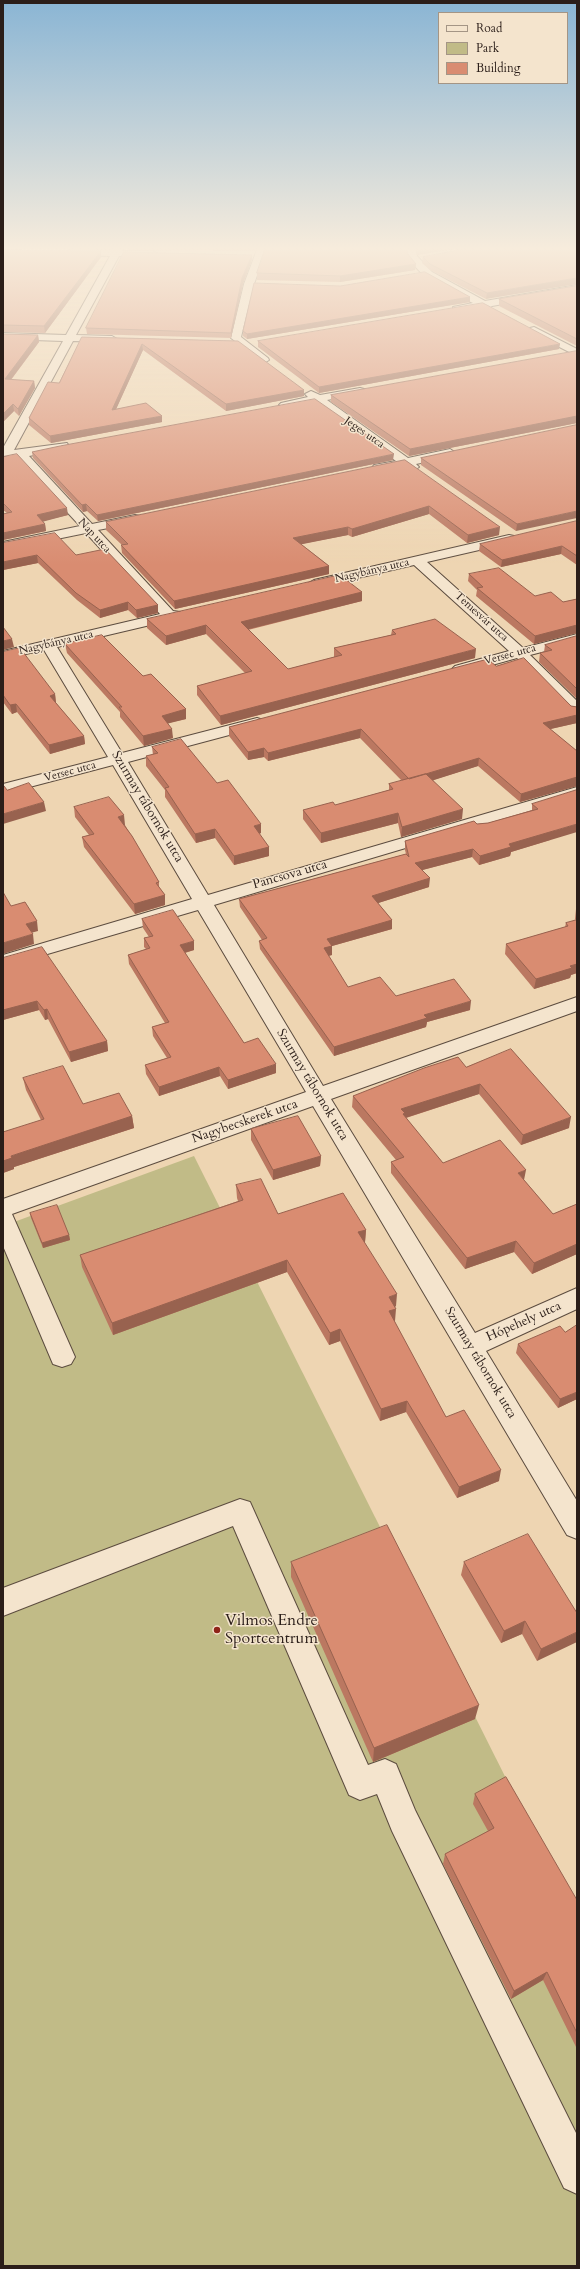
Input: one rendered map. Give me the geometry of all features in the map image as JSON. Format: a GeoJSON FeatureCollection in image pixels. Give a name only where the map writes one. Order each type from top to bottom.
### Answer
{"type":"FeatureCollection","features":[{"type":"Feature","properties":{"kind":"street"},"geometry":{"type":"LineString","coordinates":[[10,452],[63,353]]}},
{"type":"Feature","properties":{"kind":"street"},"geometry":{"type":"LineString","coordinates":[[254,353],[274,367]]}},
{"type":"Feature","properties":{"kind":"street"},"geometry":{"type":"LineString","coordinates":[[559,354],[568,353]]}},
{"type":"Feature","properties":{"kind":"street","name":"Jeges utca"},"geometry":{"type":"LineString","coordinates":[[298,386],[425,475]]}},
{"type":"Feature","properties":{"kind":"street"},"geometry":{"type":"LineString","coordinates":[[270,408],[372,389]]}},
{"type":"Feature","properties":{"kind":"street"},"geometry":{"type":"LineString","coordinates":[[10,452],[74,444]]}},
{"type":"Feature","properties":{"kind":"street"},"geometry":{"type":"LineString","coordinates":[[367,470],[460,451]]}},
{"type":"Feature","properties":{"kind":"street","name":"Nap utca"},"geometry":{"type":"LineString","coordinates":[[10,452],[87,529],[170,616]]}},
{"type":"Feature","properties":{"kind":"street"},"geometry":{"type":"LineString","coordinates":[[3,546],[149,516]]}},
{"type":"Feature","properties":{"kind":"street","name":"Nagybánya utca"},"geometry":{"type":"LineString","coordinates":[[301,587],[518,537],[501,529]]}},
{"type":"Feature","properties":{"kind":"street","name":"Temesvár utca"},"geometry":{"type":"LineString","coordinates":[[417,560],[520,653],[577,710]]}},
{"type":"Feature","properties":{"kind":"street","name":"Nagybánya utca"},"geometry":{"type":"LineString","coordinates":[[3,655],[185,613]]}},
{"type":"Feature","properties":{"kind":"street","name":"Versec utca"},"geometry":{"type":"LineString","coordinates":[[443,673],[577,638]]}},
{"type":"Feature","properties":{"kind":"street","name":"Szurmay tábornok utca"},"geometry":{"type":"LineString","coordinates":[[48,645],[119,759],[318,1096],[471,1346],[577,1526]]}},
{"type":"Feature","properties":{"kind":"street","name":"Versec utca"},"geometry":{"type":"LineString","coordinates":[[3,789],[274,718]]}},
{"type":"Feature","properties":{"kind":"street","name":"Pancsova utca"},"geometry":{"type":"LineString","coordinates":[[3,961],[577,792]]}},
{"type":"Feature","properties":{"kind":"street","name":"Nagybecskerek utca"},"geometry":{"type":"LineString","coordinates":[[3,1208],[577,1004]]}},
{"type":"Feature","properties":{"kind":"street"},"geometry":{"type":"LineString","coordinates":[[3,1218],[62,1357]]}},
{"type":"Feature","properties":{"kind":"street","name":"Hópehely utca"},"geometry":{"type":"LineString","coordinates":[[471,1346],[577,1298]]}},
{"type":"Feature","properties":{"kind":"street"},"geometry":{"type":"LineString","coordinates":[[3,1602],[240,1511],[360,1784],[385,1775],[403,1820],[577,2175]]}},
{"type":"Feature","properties":{"kind":"green space","name":"Vilmos Endre Sportcentrum"},"geometry":{"type":"Polygon","coordinates":[[[194,1156],[577,1920],[577,2266],[3,2266],[3,1226],[194,1156]]]}},
{"type":"Feature","properties":{"kind":"building"},"geometry":{"type":"Polygon","coordinates":[[[3,353],[25,353],[5,379],[34,381],[18,409],[13,404],[3,414],[3,353]]]}},
{"type":"Feature","properties":{"kind":"building"},"geometry":{"type":"Polygon","coordinates":[[[74,353],[138,353],[112,410],[146,403],[162,416],[50,436],[29,418],[48,382],[59,383],[74,353]]]}},
{"type":"Feature","properties":{"kind":"building"},"geometry":{"type":"Polygon","coordinates":[[[154,353],[254,353],[304,390],[226,404],[154,353]]]}},
{"type":"Feature","properties":{"kind":"building"},"geometry":{"type":"Polygon","coordinates":[[[274,353],[510,353],[319,387],[274,353]]]}},
{"type":"Feature","properties":{"kind":"building"},"geometry":{"type":"Polygon","coordinates":[[[566,353],[577,353],[577,416],[410,449],[331,395],[566,353]]]}},
{"type":"Feature","properties":{"kind":"building"},"geometry":{"type":"Polygon","coordinates":[[[315,399],[394,454],[97,515],[86,504],[82,505],[32,452],[60,446],[315,399]]]}},
{"type":"Feature","properties":{"kind":"building"},"geometry":{"type":"Polygon","coordinates":[[[577,425],[577,511],[517,524],[421,458],[577,425]]]}},
{"type":"Feature","properties":{"kind":"building"},"geometry":{"type":"Polygon","coordinates":[[[17,454],[67,508],[37,515],[45,524],[3,533],[3,514],[12,512],[3,503],[3,457],[17,454]]]}},
{"type":"Feature","properties":{"kind":"building"},"geometry":{"type":"Polygon","coordinates":[[[405,460],[500,527],[468,535],[429,506],[352,529],[348,527],[293,538],[329,566],[174,601],[121,545],[128,544],[106,522],[405,460]]]}},
{"type":"Feature","properties":{"kind":"building"},"geometry":{"type":"Polygon","coordinates":[[[577,521],[577,556],[562,546],[502,560],[480,544],[577,521]]]}},
{"type":"Feature","properties":{"kind":"building"},"geometry":{"type":"Polygon","coordinates":[[[55,533],[76,555],[105,549],[158,605],[136,610],[128,602],[100,610],[76,593],[37,555],[3,562],[3,543],[55,533]]]}},
{"type":"Feature","properties":{"kind":"building"},"geometry":{"type":"Polygon","coordinates":[[[499,568],[535,596],[551,592],[563,602],[577,599],[577,625],[535,636],[477,588],[483,587],[469,574],[499,568]]]}},
{"type":"Feature","properties":{"kind":"building"},"geometry":{"type":"Polygon","coordinates":[[[340,575],[362,592],[241,622],[288,669],[342,655],[334,648],[396,634],[392,630],[435,619],[476,649],[220,716],[197,686],[252,671],[206,625],[166,636],[147,619],[340,575]]]}},
{"type":"Feature","properties":{"kind":"building"},"geometry":{"type":"Polygon","coordinates":[[[3,627],[12,639],[3,641],[3,627]]]}},
{"type":"Feature","properties":{"kind":"building"},"geometry":{"type":"Polygon","coordinates":[[[102,635],[143,676],[151,674],[186,709],[162,716],[172,729],[143,736],[119,707],[122,707],[65,644],[102,635]]]}},
{"type":"Feature","properties":{"kind":"building"},"geometry":{"type":"Polygon","coordinates":[[[577,636],[577,689],[540,653],[552,650],[545,645],[577,636]]]}},
{"type":"Feature","properties":{"kind":"building"},"geometry":{"type":"Polygon","coordinates":[[[20,648],[55,694],[50,696],[84,736],[49,745],[16,704],[10,705],[3,695],[3,652],[20,648]]]}},
{"type":"Feature","properties":{"kind":"building"},"geometry":{"type":"Polygon","coordinates":[[[524,658],[571,706],[577,707],[577,715],[543,723],[577,751],[577,777],[521,794],[479,758],[409,779],[361,729],[268,753],[264,748],[248,752],[229,727],[488,659],[496,666],[524,658]]]}},
{"type":"Feature","properties":{"kind":"building"},"geometry":{"type":"Polygon","coordinates":[[[181,739],[217,783],[228,780],[261,824],[254,826],[269,847],[234,856],[215,829],[195,834],[165,788],[169,787],[146,756],[158,753],[152,747],[181,739]]]}},
{"type":"Feature","properties":{"kind":"building"},"geometry":{"type":"Polygon","coordinates":[[[426,774],[463,809],[402,827],[398,813],[321,833],[303,810],[333,802],[335,805],[393,789],[389,784],[426,774]]]}},
{"type":"Feature","properties":{"kind":"building"},"geometry":{"type":"Polygon","coordinates":[[[29,783],[44,802],[3,814],[3,786],[7,790],[29,783]]]}},
{"type":"Feature","properties":{"kind":"building"},"geometry":{"type":"Polygon","coordinates":[[[577,790],[577,824],[509,844],[511,847],[480,856],[473,849],[415,863],[430,878],[372,896],[392,920],[327,939],[332,946],[324,948],[348,987],[380,977],[396,996],[454,979],[471,1001],[424,1015],[427,1018],[334,1047],[259,941],[267,938],[239,899],[406,854],[409,857],[405,841],[474,821],[477,824],[488,823],[538,809],[532,804],[577,790]]]}},
{"type":"Feature","properties":{"kind":"building"},"geometry":{"type":"Polygon","coordinates":[[[109,797],[124,815],[118,817],[132,836],[159,882],[156,883],[165,895],[134,904],[82,837],[94,834],[74,807],[109,797]]]}},
{"type":"Feature","properties":{"kind":"building"},"geometry":{"type":"Polygon","coordinates":[[[3,892],[11,906],[25,902],[37,921],[26,924],[33,934],[3,943],[3,892]]]}},
{"type":"Feature","properties":{"kind":"building"},"geometry":{"type":"Polygon","coordinates":[[[173,910],[194,941],[180,945],[244,1043],[258,1038],[276,1064],[228,1080],[219,1067],[159,1087],[145,1065],[171,1057],[152,1027],[169,1022],[128,955],[150,948],[144,938],[153,936],[142,919],[173,910]]]}},
{"type":"Feature","properties":{"kind":"building"},"geometry":{"type":"Polygon","coordinates":[[[577,920],[577,964],[570,966],[572,968],[536,979],[506,944],[568,926],[566,923],[577,920]]]}},
{"type":"Feature","properties":{"kind":"building"},"geometry":{"type":"Polygon","coordinates":[[[42,947],[107,1041],[69,1052],[47,1009],[44,1010],[37,1001],[3,1010],[3,958],[42,947]]]}},
{"type":"Feature","properties":{"kind":"building"},"geometry":{"type":"Polygon","coordinates":[[[511,1049],[571,1117],[523,1135],[480,1084],[401,1109],[405,1113],[403,1114],[443,1163],[500,1140],[526,1170],[518,1173],[553,1214],[577,1204],[577,1244],[534,1263],[516,1241],[467,1258],[391,1162],[404,1157],[353,1096],[424,1068],[458,1057],[466,1067],[511,1049]]]}},
{"type":"Feature","properties":{"kind":"building"},"geometry":{"type":"Polygon","coordinates":[[[63,1066],[83,1104],[119,1093],[132,1116],[11,1156],[12,1158],[3,1161],[3,1132],[44,1119],[23,1078],[63,1066]]]}},
{"type":"Feature","properties":{"kind":"building"},"geometry":{"type":"Polygon","coordinates":[[[298,1116],[321,1156],[273,1170],[251,1129],[298,1116]]]}},
{"type":"Feature","properties":{"kind":"building"},"geometry":{"type":"Polygon","coordinates":[[[261,1179],[278,1214],[343,1193],[366,1230],[358,1232],[397,1294],[389,1297],[396,1309],[389,1311],[446,1417],[464,1410],[501,1470],[459,1487],[407,1401],[381,1409],[340,1329],[330,1333],[287,1260],[112,1323],[80,1255],[243,1200],[236,1185],[261,1179]]]}},
{"type":"Feature","properties":{"kind":"building"},"geometry":{"type":"Polygon","coordinates":[[[57,1205],[69,1235],[42,1243],[30,1213],[57,1205]]]}},
{"type":"Feature","properties":{"kind":"building"},"geometry":{"type":"Polygon","coordinates":[[[577,1325],[577,1392],[560,1399],[518,1344],[560,1326],[565,1332],[577,1325]]]}},
{"type":"Feature","properties":{"kind":"building"},"geometry":{"type":"Polygon","coordinates":[[[387,1525],[479,1705],[374,1748],[291,1562],[387,1525]]]}},
{"type":"Feature","properties":{"kind":"building"},"geometry":{"type":"Polygon","coordinates":[[[528,1534],[577,1613],[577,1632],[541,1649],[525,1621],[504,1631],[464,1562],[528,1534]]]}},
{"type":"Feature","properties":{"kind":"building"},"geometry":{"type":"Polygon","coordinates":[[[506,1777],[577,1900],[577,2033],[547,1972],[514,1991],[445,1854],[494,1828],[475,1794],[506,1777]]]}},
{"type":"Feature","properties":{"kind":"place","name":"Vilmos Endre Sportcentrum"},"geometry":{"type":"Point","coordinates":[217,1630]}}]}
